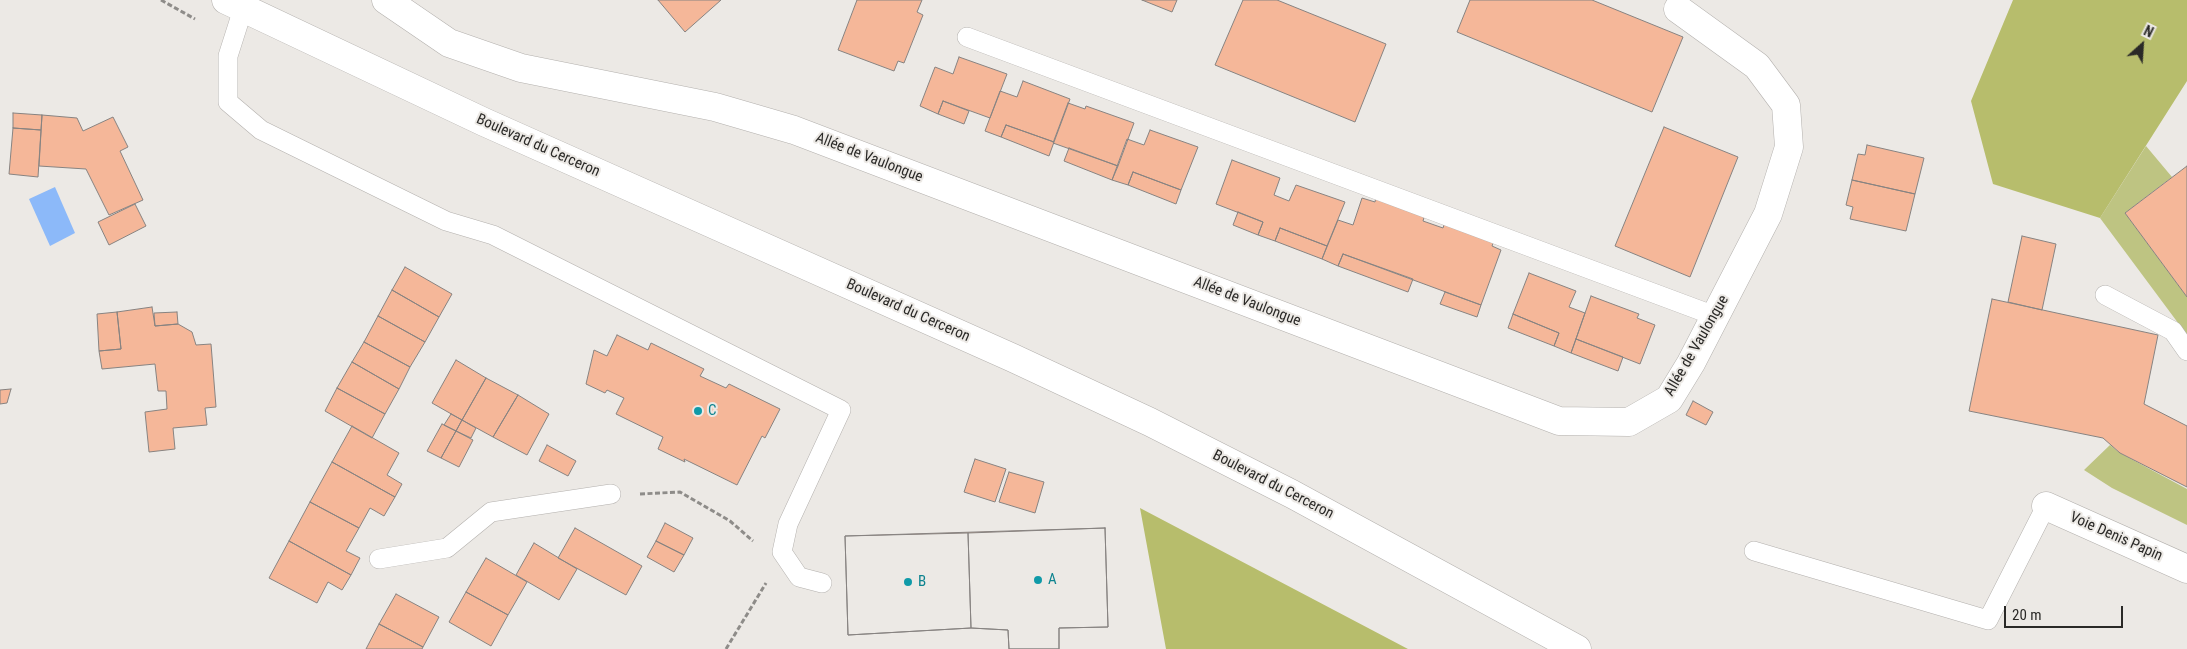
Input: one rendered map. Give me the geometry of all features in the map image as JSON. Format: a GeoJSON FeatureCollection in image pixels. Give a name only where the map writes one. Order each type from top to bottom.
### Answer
{"type":"FeatureCollection","features":[{"type":"Feature","properties":{"kind":"street","name":"Allée de Vaulongue"},"geometry":{"type":"LineString","coordinates":[[386,0],[449,43],[521,68],[715,106],[794,130],[1559,421],[1629,422],[1669,399],[1768,214],[1789,147],[1786,105],[1757,66],[1678,9]]}},
{"type":"Feature","properties":{"kind":"street","name":"Boulevard du Cerceron"},"geometry":{"type":"LineString","coordinates":[[234,4],[484,122],[1012,358],[1150,422],[1292,494],[1577,649]]}},
{"type":"Feature","properties":{"kind":"street","name":"Voie Denis Papin"},"geometry":{"type":"LineString","coordinates":[[2046,506],[2187,569]]}},
{"type":"Feature","properties":{"kind":"lane"},"geometry":{"type":"LineString","coordinates":[[234,4],[228,56],[228,102],[261,130],[446,221],[494,235],[841,410],[788,524],[782,552],[799,577],[822,583]]}},
{"type":"Feature","properties":{"kind":"lane"},"geometry":{"type":"LineString","coordinates":[[967,37],[1715,316]]}},
{"type":"Feature","properties":{"kind":"lane"},"geometry":{"type":"LineString","coordinates":[[2105,296],[2173,331],[2187,351]]}},
{"type":"Feature","properties":{"kind":"lane"},"geometry":{"type":"LineString","coordinates":[[379,559],[447,548],[491,512],[611,494]]}},
{"type":"Feature","properties":{"kind":"lane"},"geometry":{"type":"LineString","coordinates":[[1754,551],[1988,620],[2046,506]]}},
{"type":"Feature","properties":{"kind":"path"},"geometry":{"type":"LineString","coordinates":[[162,0],[199,21]]}},
{"type":"Feature","properties":{"kind":"path"},"geometry":{"type":"LineString","coordinates":[[611,494],[680,492],[730,521],[756,543]]}},
{"type":"Feature","properties":{"kind":"green space"},"geometry":{"type":"Polygon","coordinates":[[[2013,0],[2187,0],[2187,81],[2100,218],[1993,184],[1971,101],[2013,0]]]}},
{"type":"Feature","properties":{"kind":"green space"},"geometry":{"type":"Polygon","coordinates":[[[2146,146],[2172,177],[2125,213],[2187,297],[2187,335],[2100,218],[2146,146]]]}},
{"type":"Feature","properties":{"kind":"green space"},"geometry":{"type":"Polygon","coordinates":[[[2110,445],[2120,453],[2187,489],[2187,525],[2112,488],[2084,470],[2110,445]]]}},
{"type":"Feature","properties":{"kind":"green space"},"geometry":{"type":"Polygon","coordinates":[[[1140,508],[1408,649],[1166,649],[1140,508]]]}},
{"type":"Feature","properties":{"kind":"water"},"geometry":{"type":"Polygon","coordinates":[[[55,187],[75,233],[50,246],[29,199],[55,187]]]}},
{"type":"Feature","properties":{"kind":"building"},"geometry":{"type":"Polygon","coordinates":[[[658,0],[721,0],[685,32],[658,0]]]}},
{"type":"Feature","properties":{"kind":"building"},"geometry":{"type":"Polygon","coordinates":[[[857,0],[922,0],[917,12],[923,15],[904,63],[898,61],[894,71],[838,50],[857,0]]]}},
{"type":"Feature","properties":{"kind":"building"},"geometry":{"type":"Polygon","coordinates":[[[1142,0],[1177,0],[1172,12],[1142,0]]]}},
{"type":"Feature","properties":{"kind":"building"},"geometry":{"type":"Polygon","coordinates":[[[1243,0],[1277,0],[1386,44],[1355,122],[1215,65],[1243,0]]]}},
{"type":"Feature","properties":{"kind":"building"},"geometry":{"type":"Polygon","coordinates":[[[1470,0],[1592,0],[1683,37],[1652,112],[1457,32],[1470,0]]]}},
{"type":"Feature","properties":{"kind":"building"},"geometry":{"type":"Polygon","coordinates":[[[959,57],[1007,74],[990,118],[943,101],[938,114],[920,106],[935,67],[953,74],[959,57]]]}},
{"type":"Feature","properties":{"kind":"building"},"geometry":{"type":"Polygon","coordinates":[[[1023,81],[1070,99],[1054,142],[1006,125],[1001,137],[985,131],[1000,91],[1017,97],[1023,81]]]}},
{"type":"Feature","properties":{"kind":"building"},"geometry":{"type":"Polygon","coordinates":[[[943,101],[969,111],[964,124],[938,114],[943,101]]]}},
{"type":"Feature","properties":{"kind":"building"},"geometry":{"type":"Polygon","coordinates":[[[1068,103],[1085,109],[1086,106],[1134,123],[1118,166],[1053,143],[1068,103]]]}},
{"type":"Feature","properties":{"kind":"building"},"geometry":{"type":"Polygon","coordinates":[[[13,113],[42,115],[41,130],[13,128],[13,113]]]}},
{"type":"Feature","properties":{"kind":"building"},"geometry":{"type":"Polygon","coordinates":[[[42,115],[77,118],[83,131],[113,117],[128,147],[120,151],[143,200],[109,215],[86,169],[39,166],[42,115]]]}},
{"type":"Feature","properties":{"kind":"building"},"geometry":{"type":"Polygon","coordinates":[[[1006,125],[1054,142],[1049,156],[1001,137],[1006,125]]]}},
{"type":"Feature","properties":{"kind":"building"},"geometry":{"type":"Polygon","coordinates":[[[1664,127],[1738,157],[1690,277],[1615,246],[1664,127]]]}},
{"type":"Feature","properties":{"kind":"building"},"geometry":{"type":"Polygon","coordinates":[[[13,128],[41,130],[38,177],[9,174],[13,128]]]}},
{"type":"Feature","properties":{"kind":"building"},"geometry":{"type":"Polygon","coordinates":[[[1150,130],[1198,147],[1181,190],[1133,172],[1128,185],[1112,180],[1127,139],[1144,145],[1150,130]]]}},
{"type":"Feature","properties":{"kind":"building"},"geometry":{"type":"Polygon","coordinates":[[[1867,145],[1924,158],[1915,194],[1852,180],[1858,154],[1865,155],[1867,145]]]}},
{"type":"Feature","properties":{"kind":"building"},"geometry":{"type":"Polygon","coordinates":[[[1069,148],[1118,166],[1112,180],[1064,161],[1069,148]]]}},
{"type":"Feature","properties":{"kind":"building"},"geometry":{"type":"Polygon","coordinates":[[[1232,160],[1280,178],[1274,195],[1289,201],[1296,185],[1345,202],[1327,246],[1280,228],[1275,241],[1258,235],[1263,222],[1216,204],[1232,160]]]}},
{"type":"Feature","properties":{"kind":"building"},"geometry":{"type":"Polygon","coordinates":[[[2187,166],[2187,297],[2125,213],[2187,166]]]}},
{"type":"Feature","properties":{"kind":"building"},"geometry":{"type":"Polygon","coordinates":[[[1133,172],[1181,190],[1176,204],[1128,185],[1133,172]]]}},
{"type":"Feature","properties":{"kind":"building"},"geometry":{"type":"Polygon","coordinates":[[[1852,180],[1915,194],[1906,231],[1850,219],[1853,207],[1846,205],[1852,180]]]}},
{"type":"Feature","properties":{"kind":"building"},"geometry":{"type":"Polygon","coordinates":[[[1376,197],[1425,214],[1423,221],[1443,228],[1445,222],[1494,241],[1492,246],[1501,250],[1481,305],[1343,254],[1338,266],[1322,259],[1338,220],[1353,225],[1362,198],[1375,202],[1376,197]]]}},
{"type":"Feature","properties":{"kind":"building"},"geometry":{"type":"Polygon","coordinates":[[[135,204],[146,226],[109,245],[98,222],[135,204]]]}},
{"type":"Feature","properties":{"kind":"building"},"geometry":{"type":"Polygon","coordinates":[[[1238,212],[1263,222],[1258,235],[1233,225],[1238,212]]]}},
{"type":"Feature","properties":{"kind":"building"},"geometry":{"type":"Polygon","coordinates":[[[1280,228],[1327,246],[1322,259],[1275,241],[1280,228]]]}},
{"type":"Feature","properties":{"kind":"building"},"geometry":{"type":"Polygon","coordinates":[[[2022,236],[2056,244],[2042,310],[2008,302],[2022,236]]]}},
{"type":"Feature","properties":{"kind":"building"},"geometry":{"type":"Polygon","coordinates":[[[1343,254],[1413,279],[1408,292],[1338,266],[1343,254]]]}},
{"type":"Feature","properties":{"kind":"building"},"geometry":{"type":"Polygon","coordinates":[[[405,267],[452,294],[439,317],[392,290],[405,267]]]}},
{"type":"Feature","properties":{"kind":"building"},"geometry":{"type":"Polygon","coordinates":[[[1529,273],[1576,291],[1569,307],[1585,313],[1571,353],[1554,346],[1559,333],[1513,314],[1529,273]]]}},
{"type":"Feature","properties":{"kind":"building"},"geometry":{"type":"Polygon","coordinates":[[[392,290],[439,317],[425,342],[378,316],[392,290]]]}},
{"type":"Feature","properties":{"kind":"building"},"geometry":{"type":"Polygon","coordinates":[[[1445,292],[1481,305],[1477,317],[1440,304],[1445,292]]]}},
{"type":"Feature","properties":{"kind":"building"},"geometry":{"type":"Polygon","coordinates":[[[1591,296],[1639,314],[1637,318],[1655,325],[1640,364],[1576,339],[1591,296]]]}},
{"type":"Feature","properties":{"kind":"building"},"geometry":{"type":"Polygon","coordinates":[[[1992,299],[2158,335],[2144,404],[2187,426],[2187,487],[2120,453],[2103,438],[1969,411],[1992,299]]]}},
{"type":"Feature","properties":{"kind":"building"},"geometry":{"type":"Polygon","coordinates":[[[152,307],[155,326],[178,324],[192,332],[196,345],[211,344],[216,407],[205,408],[207,425],[173,428],[175,449],[149,452],[145,412],[167,409],[166,391],[158,391],[155,364],[102,369],[99,351],[121,349],[117,312],[152,307]]]}},
{"type":"Feature","properties":{"kind":"building"},"geometry":{"type":"Polygon","coordinates":[[[117,312],[121,349],[99,351],[97,314],[117,312]]]}},
{"type":"Feature","properties":{"kind":"building"},"geometry":{"type":"Polygon","coordinates":[[[177,312],[178,324],[155,326],[154,313],[177,312]]]}},
{"type":"Feature","properties":{"kind":"building"},"geometry":{"type":"Polygon","coordinates":[[[1513,314],[1559,333],[1554,346],[1508,328],[1513,314]]]}},
{"type":"Feature","properties":{"kind":"building"},"geometry":{"type":"Polygon","coordinates":[[[378,316],[425,342],[410,367],[364,342],[378,316]]]}},
{"type":"Feature","properties":{"kind":"building","name":"C"},"geometry":{"type":"Polygon","coordinates":[[[617,335],[648,350],[651,343],[704,369],[700,376],[726,388],[729,384],[780,409],[765,438],[762,436],[737,485],[684,459],[685,462],[658,449],[663,437],[616,414],[624,398],[607,390],[605,393],[586,384],[594,350],[607,356],[617,335]]]}},
{"type":"Feature","properties":{"kind":"building"},"geometry":{"type":"Polygon","coordinates":[[[1576,339],[1623,357],[1618,371],[1571,353],[1576,339]]]}},
{"type":"Feature","properties":{"kind":"building"},"geometry":{"type":"Polygon","coordinates":[[[364,342],[410,367],[399,389],[352,362],[364,342]]]}},
{"type":"Feature","properties":{"kind":"building"},"geometry":{"type":"Polygon","coordinates":[[[456,360],[486,378],[462,420],[432,403],[456,360]]]}},
{"type":"Feature","properties":{"kind":"building"},"geometry":{"type":"Polygon","coordinates":[[[352,362],[399,389],[385,414],[337,388],[352,362]]]}},
{"type":"Feature","properties":{"kind":"building"},"geometry":{"type":"Polygon","coordinates":[[[486,378],[518,395],[493,437],[462,420],[486,378]]]}},
{"type":"Feature","properties":{"kind":"building"},"geometry":{"type":"Polygon","coordinates":[[[337,388],[385,414],[372,438],[325,411],[337,388]]]}},
{"type":"Feature","properties":{"kind":"building"},"geometry":{"type":"Polygon","coordinates":[[[11,389],[7,403],[0,404],[0,390],[11,389]]]}},
{"type":"Feature","properties":{"kind":"building"},"geometry":{"type":"Polygon","coordinates":[[[518,395],[549,414],[527,455],[493,437],[518,395]]]}},
{"type":"Feature","properties":{"kind":"building"},"geometry":{"type":"Polygon","coordinates":[[[1693,401],[1713,412],[1706,425],[1686,415],[1693,401]]]}},
{"type":"Feature","properties":{"kind":"building"},"geometry":{"type":"Polygon","coordinates":[[[451,414],[462,420],[456,431],[444,425],[451,414]]]}},
{"type":"Feature","properties":{"kind":"building"},"geometry":{"type":"Polygon","coordinates":[[[462,420],[476,428],[471,438],[456,431],[462,420]]]}},
{"type":"Feature","properties":{"kind":"building"},"geometry":{"type":"Polygon","coordinates":[[[442,424],[456,431],[441,458],[427,451],[442,424]]]}},
{"type":"Feature","properties":{"kind":"building"},"geometry":{"type":"Polygon","coordinates":[[[352,426],[399,453],[387,475],[402,484],[395,497],[332,462],[352,426]]]}},
{"type":"Feature","properties":{"kind":"building"},"geometry":{"type":"Polygon","coordinates":[[[456,431],[473,440],[459,467],[441,458],[456,431]]]}},
{"type":"Feature","properties":{"kind":"building"},"geometry":{"type":"Polygon","coordinates":[[[547,445],[576,461],[568,476],[539,461],[547,445]]]}},
{"type":"Feature","properties":{"kind":"building"},"geometry":{"type":"Polygon","coordinates":[[[975,459],[1006,469],[995,502],[964,492],[975,459]]]}},
{"type":"Feature","properties":{"kind":"building"},"geometry":{"type":"Polygon","coordinates":[[[332,462],[395,497],[384,516],[370,508],[359,528],[310,502],[332,462]]]}},
{"type":"Feature","properties":{"kind":"building"},"geometry":{"type":"Polygon","coordinates":[[[1009,472],[1044,482],[1035,513],[999,502],[1009,472]]]}},
{"type":"Feature","properties":{"kind":"building"},"geometry":{"type":"Polygon","coordinates":[[[310,502],[359,528],[346,551],[360,558],[351,575],[289,541],[310,502]]]}},
{"type":"Feature","properties":{"kind":"building"},"geometry":{"type":"Polygon","coordinates":[[[665,523],[693,538],[684,555],[656,541],[665,523]]]}},
{"type":"Feature","properties":{"kind":"building"},"geometry":{"type":"Polygon","coordinates":[[[575,528],[642,566],[626,595],[558,558],[575,528]]]}},
{"type":"Feature","properties":{"kind":"building"},"geometry":{"type":"Polygon","coordinates":[[[1105,528],[1108,627],[1059,628],[1059,649],[1009,649],[1008,630],[971,628],[848,635],[845,536],[1105,528]]]}},
{"type":"Feature","properties":{"kind":"building","name":"A"},"geometry":{"type":"Polygon","coordinates":[[[1105,528],[1108,627],[1059,628],[1059,649],[1009,649],[1008,630],[971,628],[968,533],[1105,528]]]}},
{"type":"Feature","properties":{"kind":"building","name":"B"},"geometry":{"type":"Polygon","coordinates":[[[968,533],[971,628],[848,635],[845,536],[968,533]]]}},
{"type":"Feature","properties":{"kind":"building"},"geometry":{"type":"Polygon","coordinates":[[[289,541],[351,575],[342,590],[328,582],[317,603],[269,578],[289,541]]]}},
{"type":"Feature","properties":{"kind":"building"},"geometry":{"type":"Polygon","coordinates":[[[656,541],[684,555],[674,572],[647,557],[656,541]]]}},
{"type":"Feature","properties":{"kind":"building"},"geometry":{"type":"Polygon","coordinates":[[[534,543],[577,569],[559,600],[516,575],[534,543]]]}},
{"type":"Feature","properties":{"kind":"building"},"geometry":{"type":"Polygon","coordinates":[[[486,558],[527,582],[508,615],[466,592],[486,558]]]}},
{"type":"Feature","properties":{"kind":"building"},"geometry":{"type":"Polygon","coordinates":[[[466,592],[508,615],[491,646],[449,622],[466,592]]]}},
{"type":"Feature","properties":{"kind":"building"},"geometry":{"type":"Polygon","coordinates":[[[396,594],[439,617],[423,647],[379,624],[396,594]]]}},
{"type":"Feature","properties":{"kind":"building"},"geometry":{"type":"Polygon","coordinates":[[[379,624],[423,647],[422,649],[366,649],[379,624]]]}},
{"type":"Feature","properties":{"kind":"place","name":"C"},"geometry":{"type":"Point","coordinates":[698,411]}},
{"type":"Feature","properties":{"kind":"place","name":"A"},"geometry":{"type":"Point","coordinates":[1038,580]}},
{"type":"Feature","properties":{"kind":"place","name":"B"},"geometry":{"type":"Point","coordinates":[908,582]}}]}
